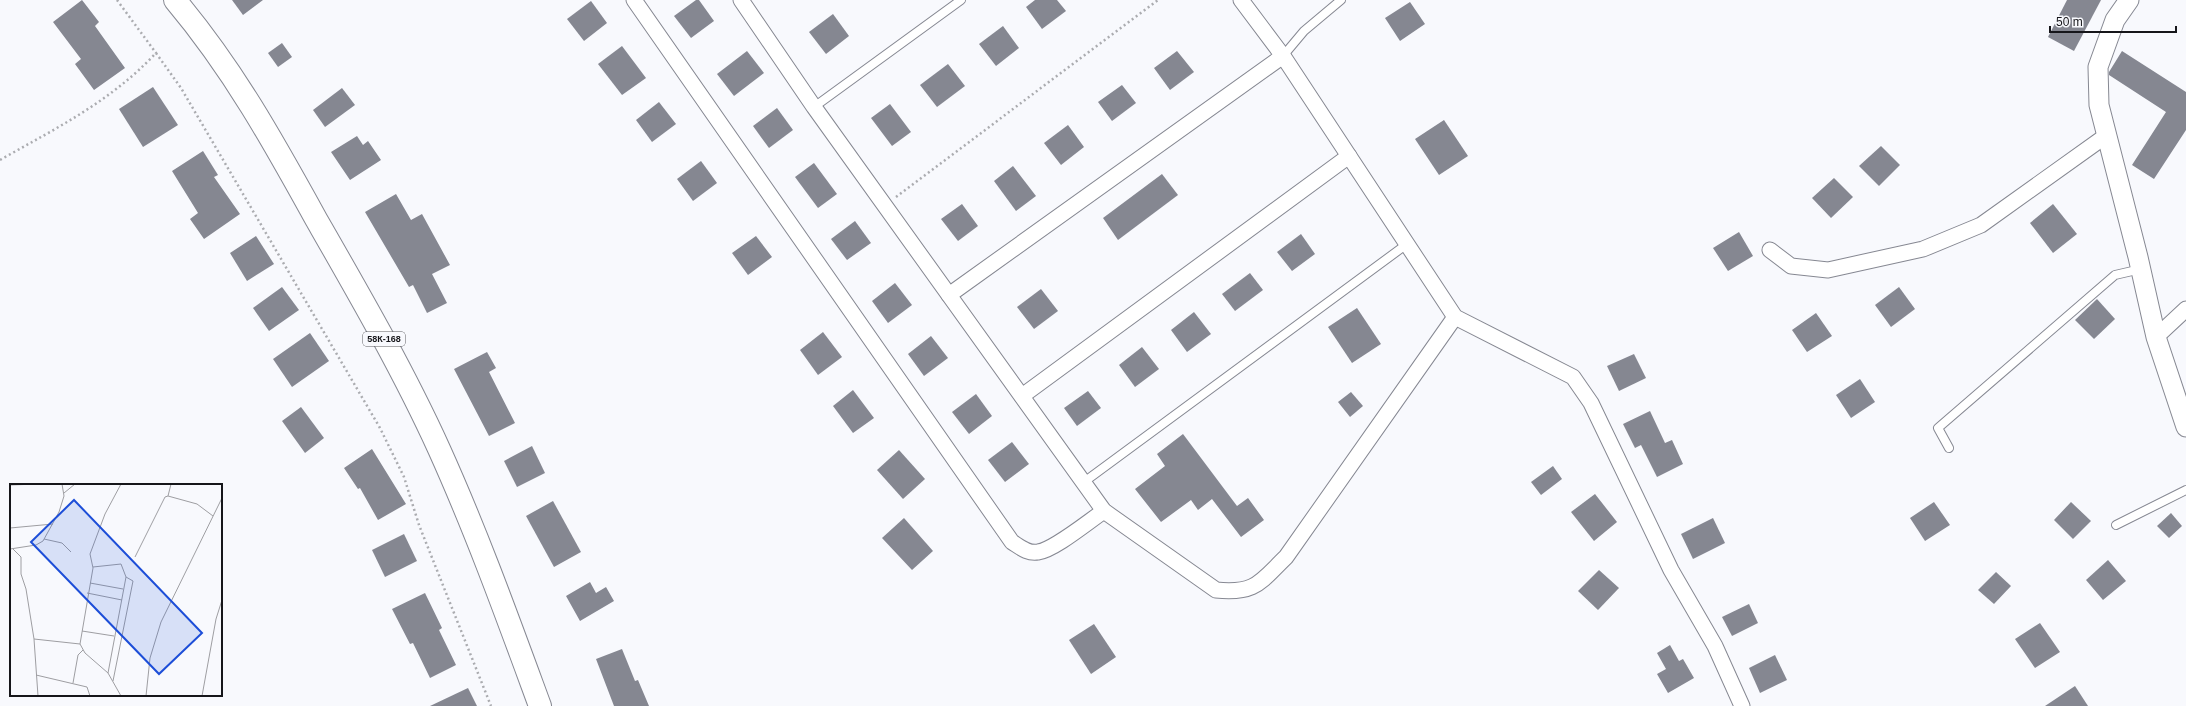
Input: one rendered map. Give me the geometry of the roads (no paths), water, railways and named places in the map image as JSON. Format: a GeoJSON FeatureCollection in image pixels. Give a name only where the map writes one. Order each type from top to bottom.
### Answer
{"type":"FeatureCollection","features":[{"type":"Feature","properties":{"kind":"main road","name":"58К-168"},"geometry":{"type":"LineString","coordinates":[[175,0],[218,54],[250,101],[384,340],[438,447],[477,535],[540,706]]}},
{"type":"Feature","properties":{"kind":"street"},"geometry":{"type":"LineString","coordinates":[[634,0],[1012,542],[1025,551],[1038,552],[1053,545],[1104,511]]}},
{"type":"Feature","properties":{"kind":"street"},"geometry":{"type":"LineString","coordinates":[[741,0],[814,108],[1104,511],[1216,590],[1234,592],[1256,586],[1286,557],[1455,317]]}},
{"type":"Feature","properties":{"kind":"street"},"geometry":{"type":"LineString","coordinates":[[1241,0],[1283,56],[1455,317],[1573,376],[1591,403],[1671,570],[1715,646],[1742,706]]}},
{"type":"Feature","properties":{"kind":"street"},"geometry":{"type":"LineString","coordinates":[[2129,0],[2115,20],[2098,66],[2099,105],[2141,269],[2156,337],[2186,427]]}},
{"type":"Feature","properties":{"kind":"street"},"geometry":{"type":"LineString","coordinates":[[949,295],[1283,56]]}},
{"type":"Feature","properties":{"kind":"street"},"geometry":{"type":"LineString","coordinates":[[1770,250],[1791,266],[1828,270],[1923,249],[1982,226],[2107,135]]}},
{"type":"Feature","properties":{"kind":"street"},"geometry":{"type":"LineString","coordinates":[[1022,396],[1349,156]]}},
{"type":"Feature","properties":{"kind":"street"},"geometry":{"type":"LineString","coordinates":[[2156,337],[2186,309]]}},
{"type":"Feature","properties":{"kind":"lane"},"geometry":{"type":"LineString","coordinates":[[814,108],[961,0]]}},
{"type":"Feature","properties":{"kind":"lane"},"geometry":{"type":"LineString","coordinates":[[1283,56],[1304,31],[1341,0]]}},
{"type":"Feature","properties":{"kind":"lane"},"geometry":{"type":"LineString","coordinates":[[1084,482],[1407,244]]}},
{"type":"Feature","properties":{"kind":"lane"},"geometry":{"type":"LineString","coordinates":[[1949,448],[1938,428],[2115,275],[2141,269]]}},
{"type":"Feature","properties":{"kind":"lane"},"geometry":{"type":"LineString","coordinates":[[2116,525],[2186,490]]}}]}
